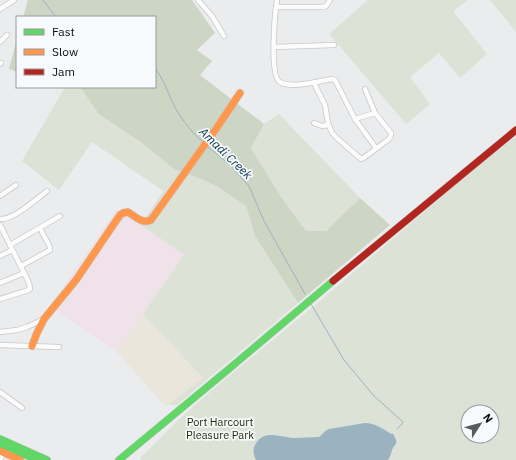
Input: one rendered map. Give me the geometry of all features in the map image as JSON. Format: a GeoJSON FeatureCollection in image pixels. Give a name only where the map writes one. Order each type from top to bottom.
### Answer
{"type":"FeatureCollection","features":[{"type":"Feature","properties":{"kind":"main road"},"geometry":{"type":"LineString","coordinates":[[32,346],[44,319],[76,280],[120,215],[124,212],[128,212],[142,221],[147,222],[151,220],[240,93]]}},
{"type":"Feature","properties":{"kind":"main road"},"geometry":{"type":"LineString","coordinates":[[119,460],[385,237],[516,130]]}},
{"type":"Feature","properties":{"kind":"main road"},"geometry":{"type":"LineString","coordinates":[[0,439],[47,460]]}},
{"type":"Feature","properties":{"kind":"main road"},"geometry":{"type":"LineString","coordinates":[[0,444],[3,454],[12,460]]}},
{"type":"Feature","properties":{"kind":"main road"},"geometry":{"type":"LineString","coordinates":[[3,454],[20,460]]}},
{"type":"Feature","properties":{"kind":"main road"},"geometry":{"type":"LineString","coordinates":[[3,454],[39,460]]}},
{"type":"Feature","properties":{"kind":"street"},"geometry":{"type":"LineString","coordinates":[[0,9],[14,0]]}},
{"type":"Feature","properties":{"kind":"street"},"geometry":{"type":"LineString","coordinates":[[198,0],[212,16],[224,36]]}},
{"type":"Feature","properties":{"kind":"street"},"geometry":{"type":"LineString","coordinates":[[277,0],[274,26],[276,78],[279,82],[289,85],[314,83],[332,79],[335,80],[355,119],[376,148]]}},
{"type":"Feature","properties":{"kind":"street"},"geometry":{"type":"LineString","coordinates":[[276,7],[323,7],[326,6],[330,0]]}},
{"type":"Feature","properties":{"kind":"street"},"geometry":{"type":"LineString","coordinates":[[0,42],[7,35]]}},
{"type":"Feature","properties":{"kind":"street"},"geometry":{"type":"LineString","coordinates":[[274,47],[334,45]]}},
{"type":"Feature","properties":{"kind":"street"},"geometry":{"type":"LineString","coordinates":[[314,83],[325,105],[328,125],[332,133],[360,158],[363,158],[392,136],[375,113],[365,89]]}},
{"type":"Feature","properties":{"kind":"street"},"geometry":{"type":"LineString","coordinates":[[355,119],[375,113]]}},
{"type":"Feature","properties":{"kind":"street"},"geometry":{"type":"LineString","coordinates":[[314,122],[322,126],[328,125]]}},
{"type":"Feature","properties":{"kind":"street"},"geometry":{"type":"LineString","coordinates":[[0,196],[16,185]]}},
{"type":"Feature","properties":{"kind":"street"},"geometry":{"type":"LineString","coordinates":[[0,219],[3,220],[8,218],[25,208],[46,191]]}},
{"type":"Feature","properties":{"kind":"street"},"geometry":{"type":"LineString","coordinates":[[10,245],[60,216]]}},
{"type":"Feature","properties":{"kind":"street"},"geometry":{"type":"LineString","coordinates":[[0,225],[30,286],[30,290],[0,299]]}},
{"type":"Feature","properties":{"kind":"street"},"geometry":{"type":"LineString","coordinates":[[21,266],[50,250],[50,247],[40,228]]}},
{"type":"Feature","properties":{"kind":"street"},"geometry":{"type":"LineString","coordinates":[[0,256],[12,250]]}},
{"type":"Feature","properties":{"kind":"street"},"geometry":{"type":"LineString","coordinates":[[0,283],[24,273]]}},
{"type":"Feature","properties":{"kind":"street"},"geometry":{"type":"LineString","coordinates":[[0,332],[17,330],[44,319]]}},
{"type":"Feature","properties":{"kind":"street"},"geometry":{"type":"LineString","coordinates":[[0,345],[59,346]]}},
{"type":"Feature","properties":{"kind":"street"},"geometry":{"type":"LineString","coordinates":[[0,392],[22,408]]}},
{"type":"Feature","properties":{"kind":"shaded area"},"geometry":{"type":"Polygon","coordinates":[[[117,209],[184,255],[117,352],[50,306],[117,209]]]}},
{"type":"Feature","properties":{"kind":"shaded area"},"geometry":{"type":"Polygon","coordinates":[[[143,314],[203,378],[166,407],[117,352],[143,314]]]}},
{"type":"Feature","properties":{"kind":"green space"},"geometry":{"type":"Polygon","coordinates":[[[28,0],[192,0],[215,33],[197,50],[212,61],[200,75],[264,124],[251,148],[281,197],[306,231],[326,231],[360,198],[390,225],[298,303],[255,236],[246,206],[218,187],[174,169],[142,143],[99,114],[81,88],[156,88],[156,16],[23,16],[28,0]]]}},
{"type":"Feature","properties":{"kind":"green space"},"geometry":{"type":"Polygon","coordinates":[[[368,0],[468,0],[453,11],[487,54],[460,78],[439,53],[410,77],[430,104],[406,124],[329,34],[368,0]]]}},
{"type":"Feature","properties":{"kind":"green space"},"geometry":{"type":"Polygon","coordinates":[[[490,0],[516,0],[516,32],[490,0]]]}},
{"type":"Feature","properties":{"kind":"green space"},"geometry":{"type":"Polygon","coordinates":[[[16,43],[16,72],[9,69],[16,43]]]}},
{"type":"Feature","properties":{"kind":"green space"},"geometry":{"type":"Polygon","coordinates":[[[64,88],[81,88],[100,114],[142,143],[174,169],[218,187],[246,206],[255,236],[298,303],[177,405],[169,404],[203,378],[143,314],[184,255],[141,225],[163,191],[92,142],[59,190],[22,161],[64,88]]]}},
{"type":"Feature","properties":{"kind":"green space"},"geometry":{"type":"Polygon","coordinates":[[[279,114],[360,198],[326,231],[306,231],[281,197],[251,148],[264,124],[279,114]]]}},
{"type":"Feature","properties":{"kind":"green space","name":"Port Harcourt Pleasure Park"},"geometry":{"type":"Polygon","coordinates":[[[516,136],[516,460],[140,460],[140,458],[180,418],[471,172],[516,136]]]}},
{"type":"Feature","properties":{"kind":"water"},"geometry":{"type":"Polygon","coordinates":[[[365,423],[375,425],[394,435],[396,442],[388,460],[256,460],[254,456],[255,444],[264,436],[274,435],[293,438],[319,437],[329,429],[365,423]]]}},
{"type":"Feature","properties":{"kind":"waterway","name":"Amadi Creek"},"geometry":{"type":"LineString","coordinates":[[43,0],[55,16]]}},
{"type":"Feature","properties":{"kind":"waterway","name":"Amadi Creek"},"geometry":{"type":"LineString","coordinates":[[156,69],[162,78],[177,111],[189,128],[203,142]]}},
{"type":"Feature","properties":{"kind":"waterway","name":"Amadi Creek"},"geometry":{"type":"LineString","coordinates":[[207,146],[230,165],[249,186],[264,221],[305,294]]}},
{"type":"Feature","properties":{"kind":"waterway","name":"Amadi Creek"},"geometry":{"type":"LineString","coordinates":[[311,304],[344,360],[374,396],[403,422],[397,429]]}},
{"type":"Feature","properties":{"kind":"traffic: fast"},"geometry":{"type":"LineString","coordinates":[[119,460],[333,281]]}},
{"type":"Feature","properties":{"kind":"traffic: fast"},"geometry":{"type":"LineString","coordinates":[[0,439],[47,460]]}},
{"type":"Feature","properties":{"kind":"traffic: fast"},"geometry":{"type":"LineString","coordinates":[[0,444],[39,460]]}},
{"type":"Feature","properties":{"kind":"traffic: slow"},"geometry":{"type":"LineString","coordinates":[[32,346],[44,319],[76,280],[120,215],[128,212],[142,221],[151,220],[240,93]]}},
{"type":"Feature","properties":{"kind":"traffic: slow"},"geometry":{"type":"LineString","coordinates":[[0,451],[20,460]]}},
{"type":"Feature","properties":{"kind":"traffic: jam"},"geometry":{"type":"LineString","coordinates":[[333,281],[516,130]]}}]}
